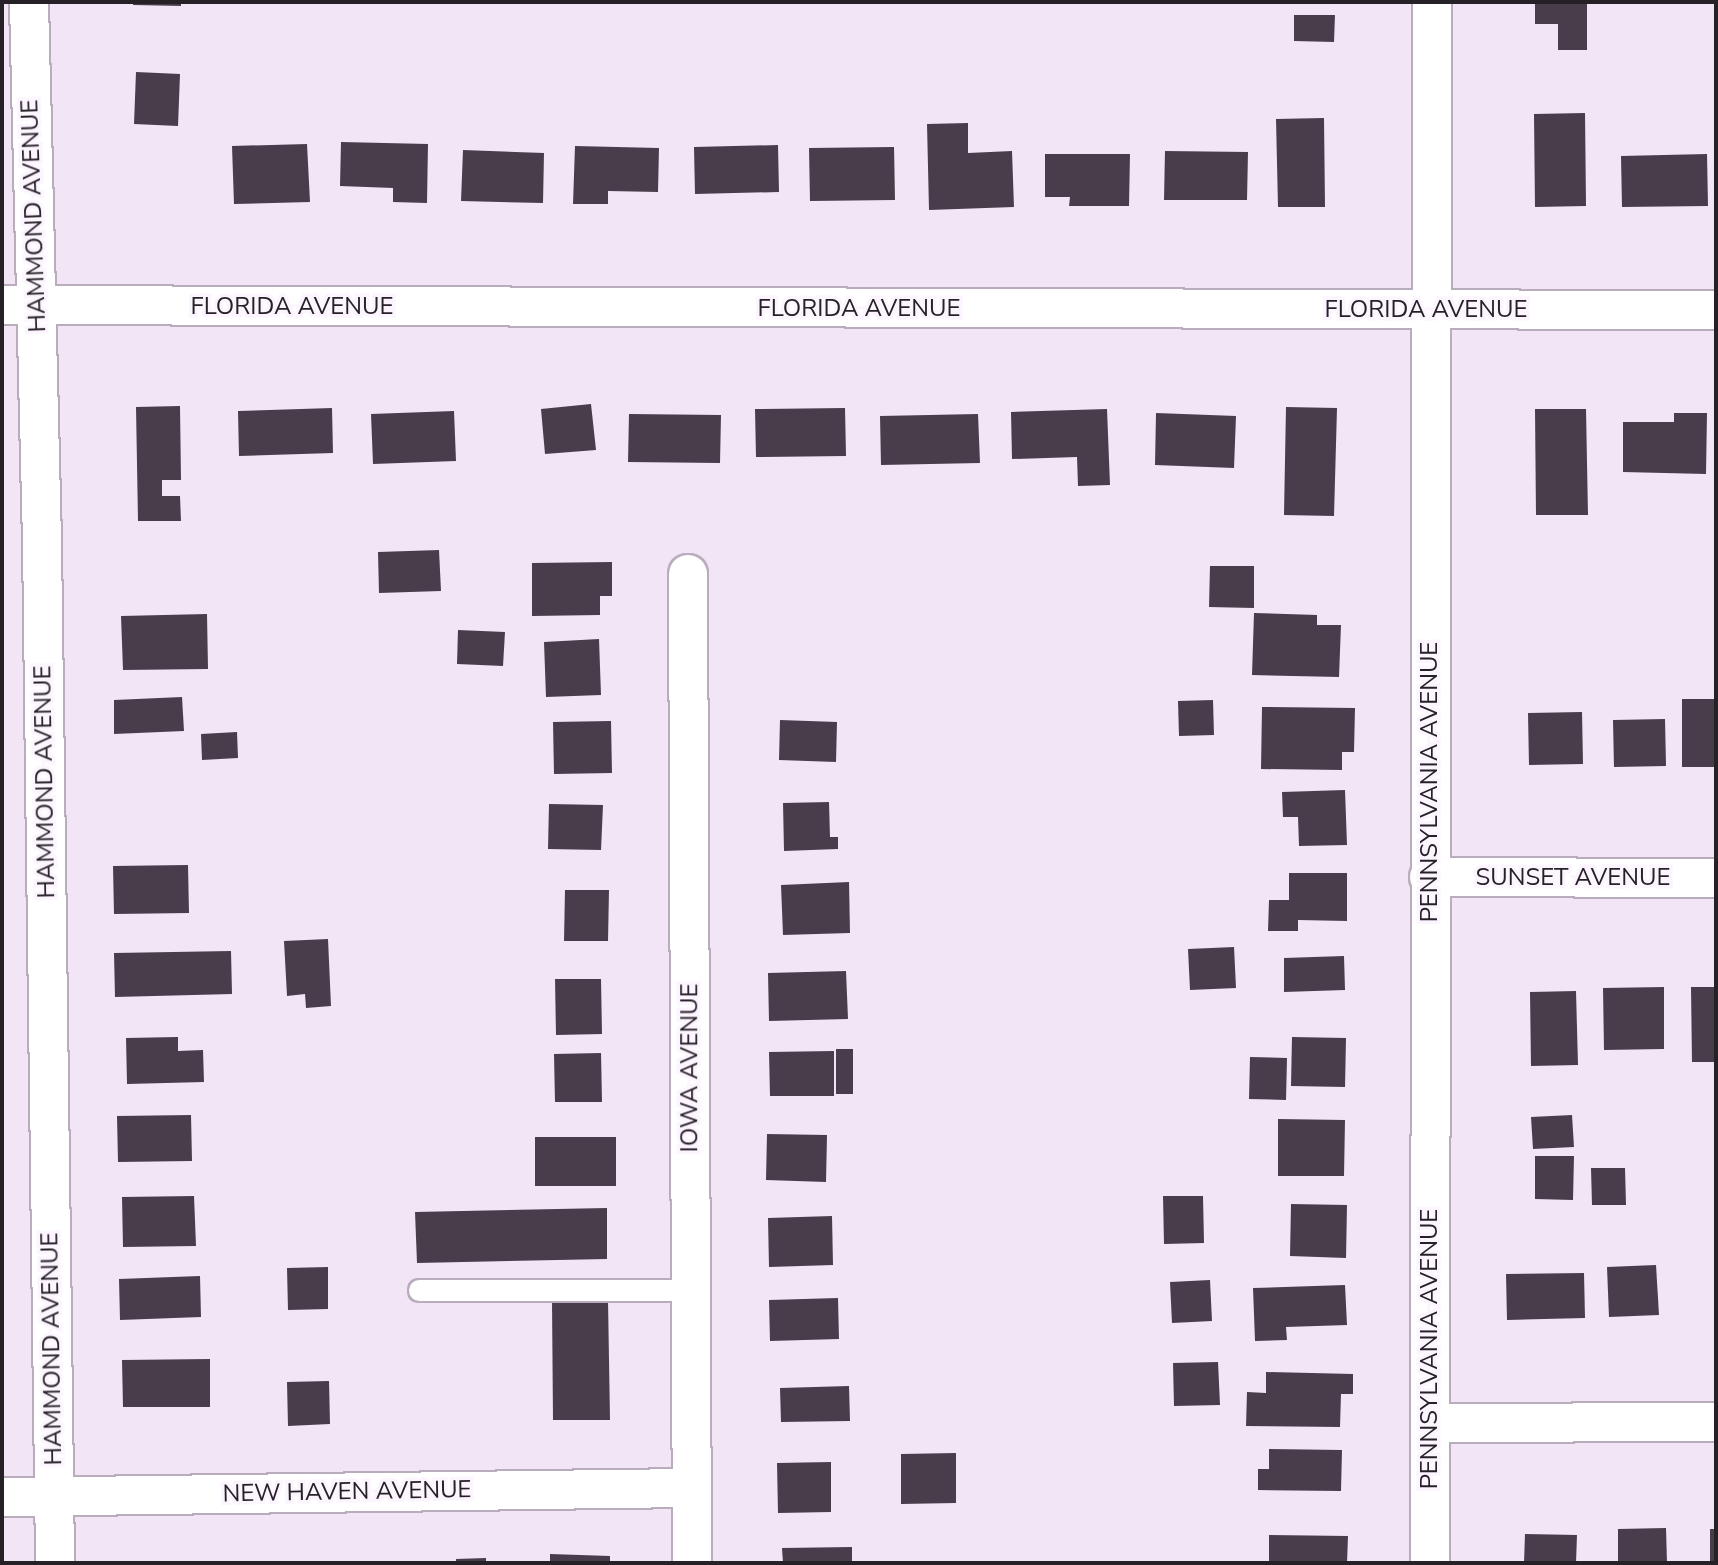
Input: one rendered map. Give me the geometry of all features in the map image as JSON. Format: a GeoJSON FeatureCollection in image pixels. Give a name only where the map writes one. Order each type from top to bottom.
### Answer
{"type":"FeatureCollection","features":[{"type":"Feature","properties":{"kind":"street","name":"HAMMOND AVENUE"},"geometry":{"type":"LineString","coordinates":[[29,2],[19,305],[55,1563]]}},
{"type":"Feature","properties":{"kind":"street","name":"PENNSYLVANIA AVENUE"},"geometry":{"type":"LineString","coordinates":[[1430,1563],[1432,2]]}},
{"type":"Feature","properties":{"kind":"street","name":"FLORIDA AVENUE"},"geometry":{"type":"LineString","coordinates":[[19,305],[1716,310]]}},
{"type":"Feature","properties":{"kind":"street","name":"IOWA AVENUE"},"geometry":{"type":"LineString","coordinates":[[688,573],[692,1563]]}},
{"type":"Feature","properties":{"kind":"street","name":"SUNSET AVENUE"},"geometry":{"type":"LineString","coordinates":[[1429,877],[1716,878]]}},
{"type":"Feature","properties":{"kind":"street"},"geometry":{"type":"LineString","coordinates":[[1430,1423],[1716,1422]]}},
{"type":"Feature","properties":{"kind":"street","name":"NEW HAVEN AVENUE"},"geometry":{"type":"LineString","coordinates":[[2,1497],[691,1488]]}},
{"type":"Feature","properties":{"kind":"lane"},"geometry":{"type":"LineString","coordinates":[[419,1290],[690,1290]]}},
{"type":"Feature","properties":{"kind":"building"},"geometry":{"type":"Polygon","coordinates":[[[133,2],[181,2],[181,6],[133,5],[133,2]]]}},
{"type":"Feature","properties":{"kind":"building"},"geometry":{"type":"Polygon","coordinates":[[[1535,2],[1587,2],[1587,50],[1558,50],[1558,24],[1535,24],[1535,2]]]}},
{"type":"Feature","properties":{"kind":"building"},"geometry":{"type":"Polygon","coordinates":[[[1294,15],[1335,15],[1334,42],[1294,41],[1294,15]]]}},
{"type":"Feature","properties":{"kind":"building"},"geometry":{"type":"Polygon","coordinates":[[[136,72],[180,74],[178,126],[134,124],[136,72]]]}},
{"type":"Feature","properties":{"kind":"building"},"geometry":{"type":"Polygon","coordinates":[[[1585,113],[1586,206],[1535,207],[1534,114],[1585,113]]]}},
{"type":"Feature","properties":{"kind":"building"},"geometry":{"type":"Polygon","coordinates":[[[1324,118],[1325,207],[1278,207],[1276,119],[1324,118]]]}},
{"type":"Feature","properties":{"kind":"building"},"geometry":{"type":"Polygon","coordinates":[[[968,123],[968,153],[1012,151],[1014,207],[929,210],[927,124],[968,123]]]}},
{"type":"Feature","properties":{"kind":"building"},"geometry":{"type":"Polygon","coordinates":[[[341,142],[428,144],[427,203],[393,202],[393,188],[340,186],[341,142]]]}},
{"type":"Feature","properties":{"kind":"building"},"geometry":{"type":"Polygon","coordinates":[[[307,144],[310,202],[234,204],[232,146],[307,144]]]}},
{"type":"Feature","properties":{"kind":"building"},"geometry":{"type":"Polygon","coordinates":[[[778,145],[779,192],[695,194],[694,147],[778,145]]]}},
{"type":"Feature","properties":{"kind":"building"},"geometry":{"type":"Polygon","coordinates":[[[575,146],[659,148],[658,192],[608,191],[608,204],[573,204],[575,146]]]}},
{"type":"Feature","properties":{"kind":"building"},"geometry":{"type":"Polygon","coordinates":[[[894,147],[895,200],[810,201],[809,148],[894,147]]]}},
{"type":"Feature","properties":{"kind":"building"},"geometry":{"type":"Polygon","coordinates":[[[463,150],[544,153],[543,203],[461,201],[463,150]]]}},
{"type":"Feature","properties":{"kind":"building"},"geometry":{"type":"Polygon","coordinates":[[[1165,151],[1248,152],[1247,200],[1164,200],[1165,151]]]}},
{"type":"Feature","properties":{"kind":"building"},"geometry":{"type":"Polygon","coordinates":[[[1045,154],[1130,154],[1129,206],[1069,206],[1070,197],[1045,197],[1045,154]]]}},
{"type":"Feature","properties":{"kind":"building"},"geometry":{"type":"Polygon","coordinates":[[[1707,154],[1708,206],[1622,207],[1621,156],[1707,154]]]}},
{"type":"Feature","properties":{"kind":"building"},"geometry":{"type":"Polygon","coordinates":[[[591,404],[596,450],[545,454],[541,409],[591,404]]]}},
{"type":"Feature","properties":{"kind":"building"},"geometry":{"type":"Polygon","coordinates":[[[180,406],[181,480],[162,480],[162,496],[180,496],[181,521],[138,521],[136,407],[180,406]]]}},
{"type":"Feature","properties":{"kind":"building"},"geometry":{"type":"Polygon","coordinates":[[[1286,407],[1337,408],[1334,516],[1284,515],[1286,407]]]}},
{"type":"Feature","properties":{"kind":"building"},"geometry":{"type":"Polygon","coordinates":[[[332,408],[333,453],[239,456],[238,411],[332,408]]]}},
{"type":"Feature","properties":{"kind":"building"},"geometry":{"type":"Polygon","coordinates":[[[845,408],[846,456],[756,457],[755,409],[845,408]]]}},
{"type":"Feature","properties":{"kind":"building"},"geometry":{"type":"Polygon","coordinates":[[[1107,409],[1110,485],[1078,486],[1077,457],[1012,459],[1011,412],[1107,409]]]}},
{"type":"Feature","properties":{"kind":"building"},"geometry":{"type":"Polygon","coordinates":[[[1535,409],[1586,409],[1588,515],[1536,515],[1535,409]]]}},
{"type":"Feature","properties":{"kind":"building"},"geometry":{"type":"Polygon","coordinates":[[[454,411],[456,461],[373,464],[371,414],[454,411]]]}},
{"type":"Feature","properties":{"kind":"building"},"geometry":{"type":"Polygon","coordinates":[[[1156,413],[1236,416],[1234,468],[1155,465],[1156,413]]]}},
{"type":"Feature","properties":{"kind":"building"},"geometry":{"type":"Polygon","coordinates":[[[1674,413],[1707,413],[1706,474],[1623,472],[1623,422],[1674,422],[1674,413]]]}},
{"type":"Feature","properties":{"kind":"building"},"geometry":{"type":"Polygon","coordinates":[[[629,414],[721,415],[720,463],[628,462],[629,414]]]}},
{"type":"Feature","properties":{"kind":"building"},"geometry":{"type":"Polygon","coordinates":[[[978,414],[980,463],[881,465],[880,416],[978,414]]]}},
{"type":"Feature","properties":{"kind":"building"},"geometry":{"type":"Polygon","coordinates":[[[439,550],[441,591],[379,593],[378,552],[439,550]]]}},
{"type":"Feature","properties":{"kind":"building"},"geometry":{"type":"Polygon","coordinates":[[[612,562],[612,596],[600,596],[600,615],[532,616],[532,563],[612,562]]]}},
{"type":"Feature","properties":{"kind":"building"},"geometry":{"type":"Polygon","coordinates":[[[1210,566],[1254,566],[1254,608],[1209,607],[1210,566]]]}},
{"type":"Feature","properties":{"kind":"building"},"geometry":{"type":"Polygon","coordinates":[[[1254,613],[1317,615],[1317,625],[1341,625],[1339,677],[1252,675],[1254,613]]]}},
{"type":"Feature","properties":{"kind":"building"},"geometry":{"type":"Polygon","coordinates":[[[207,614],[208,669],[123,670],[121,616],[207,614]]]}},
{"type":"Feature","properties":{"kind":"building"},"geometry":{"type":"Polygon","coordinates":[[[458,630],[505,632],[503,666],[457,664],[458,630]]]}},
{"type":"Feature","properties":{"kind":"building"},"geometry":{"type":"Polygon","coordinates":[[[599,639],[601,695],[546,697],[544,642],[599,639]]]}},
{"type":"Feature","properties":{"kind":"building"},"geometry":{"type":"Polygon","coordinates":[[[182,697],[184,731],[114,734],[114,700],[182,697]]]}},
{"type":"Feature","properties":{"kind":"building"},"geometry":{"type":"Polygon","coordinates":[[[1682,699],[1716,699],[1716,767],[1682,767],[1682,699]]]}},
{"type":"Feature","properties":{"kind":"building"},"geometry":{"type":"Polygon","coordinates":[[[1213,700],[1214,735],[1179,736],[1178,701],[1213,700]]]}},
{"type":"Feature","properties":{"kind":"building"},"geometry":{"type":"Polygon","coordinates":[[[1262,707],[1355,708],[1354,752],[1342,752],[1342,770],[1261,769],[1262,707]]]}},
{"type":"Feature","properties":{"kind":"building"},"geometry":{"type":"Polygon","coordinates":[[[1582,712],[1583,764],[1529,765],[1528,713],[1582,712]]]}},
{"type":"Feature","properties":{"kind":"building"},"geometry":{"type":"Polygon","coordinates":[[[1665,719],[1666,766],[1614,767],[1613,720],[1665,719]]]}},
{"type":"Feature","properties":{"kind":"building"},"geometry":{"type":"Polygon","coordinates":[[[780,720],[837,722],[836,762],[779,760],[780,720]]]}},
{"type":"Feature","properties":{"kind":"building"},"geometry":{"type":"Polygon","coordinates":[[[611,721],[612,773],[554,774],[553,722],[611,721]]]}},
{"type":"Feature","properties":{"kind":"building"},"geometry":{"type":"Polygon","coordinates":[[[237,732],[238,758],[202,760],[201,734],[237,732]]]}},
{"type":"Feature","properties":{"kind":"building"},"geometry":{"type":"Polygon","coordinates":[[[1345,790],[1347,845],[1299,846],[1298,817],[1283,817],[1282,792],[1345,790]]]}},
{"type":"Feature","properties":{"kind":"building"},"geometry":{"type":"Polygon","coordinates":[[[829,802],[830,837],[838,837],[838,849],[784,851],[783,803],[829,802]]]}},
{"type":"Feature","properties":{"kind":"building"},"geometry":{"type":"Polygon","coordinates":[[[549,804],[603,805],[601,850],[548,849],[549,804]]]}},
{"type":"Feature","properties":{"kind":"building"},"geometry":{"type":"Polygon","coordinates":[[[188,865],[189,913],[114,914],[113,866],[188,865]]]}},
{"type":"Feature","properties":{"kind":"building"},"geometry":{"type":"Polygon","coordinates":[[[1289,873],[1347,873],[1347,921],[1298,920],[1298,931],[1268,931],[1269,900],[1289,900],[1289,873]]]}},
{"type":"Feature","properties":{"kind":"building"},"geometry":{"type":"Polygon","coordinates":[[[849,882],[850,933],[783,935],[781,885],[849,882]]]}},
{"type":"Feature","properties":{"kind":"building"},"geometry":{"type":"Polygon","coordinates":[[[565,890],[609,890],[608,941],[564,941],[565,890]]]}},
{"type":"Feature","properties":{"kind":"building"},"geometry":{"type":"Polygon","coordinates":[[[328,939],[331,1006],[306,1008],[305,994],[287,996],[284,941],[328,939]]]}},
{"type":"Feature","properties":{"kind":"building"},"geometry":{"type":"Polygon","coordinates":[[[1234,947],[1236,988],[1190,990],[1188,949],[1234,947]]]}},
{"type":"Feature","properties":{"kind":"building"},"geometry":{"type":"Polygon","coordinates":[[[231,951],[232,994],[115,997],[114,953],[231,951]]]}},
{"type":"Feature","properties":{"kind":"building"},"geometry":{"type":"Polygon","coordinates":[[[1344,956],[1345,990],[1284,992],[1284,958],[1344,956]]]}},
{"type":"Feature","properties":{"kind":"building"},"geometry":{"type":"Polygon","coordinates":[[[846,971],[848,1019],[769,1021],[768,973],[846,971]]]}},
{"type":"Feature","properties":{"kind":"building"},"geometry":{"type":"Polygon","coordinates":[[[555,979],[601,979],[602,1034],[556,1035],[555,979]]]}},
{"type":"Feature","properties":{"kind":"building"},"geometry":{"type":"Polygon","coordinates":[[[1664,987],[1664,1049],[1604,1050],[1603,988],[1664,987]]]}},
{"type":"Feature","properties":{"kind":"building"},"geometry":{"type":"Polygon","coordinates":[[[1691,987],[1716,987],[1716,1062],[1692,1062],[1691,987]]]}},
{"type":"Feature","properties":{"kind":"building"},"geometry":{"type":"Polygon","coordinates":[[[1576,991],[1578,1065],[1531,1066],[1530,992],[1576,991]]]}},
{"type":"Feature","properties":{"kind":"building"},"geometry":{"type":"Polygon","coordinates":[[[178,1037],[178,1051],[203,1050],[204,1082],[127,1084],[126,1038],[178,1037]]]}},
{"type":"Feature","properties":{"kind":"building"},"geometry":{"type":"Polygon","coordinates":[[[1292,1037],[1346,1038],[1345,1087],[1291,1086],[1292,1037]]]}},
{"type":"Feature","properties":{"kind":"building"},"geometry":{"type":"Polygon","coordinates":[[[836,1049],[853,1049],[853,1094],[836,1094],[836,1049]]]}},
{"type":"Feature","properties":{"kind":"building"},"geometry":{"type":"Polygon","coordinates":[[[834,1051],[834,1096],[770,1096],[769,1052],[834,1051]]]}},
{"type":"Feature","properties":{"kind":"building"},"geometry":{"type":"Polygon","coordinates":[[[601,1053],[602,1102],[555,1102],[554,1054],[601,1053]]]}},
{"type":"Feature","properties":{"kind":"building"},"geometry":{"type":"Polygon","coordinates":[[[1250,1057],[1287,1058],[1286,1100],[1249,1099],[1250,1057]]]}},
{"type":"Feature","properties":{"kind":"building"},"geometry":{"type":"Polygon","coordinates":[[[191,1115],[192,1161],[118,1162],[117,1116],[191,1115]]]}},
{"type":"Feature","properties":{"kind":"building"},"geometry":{"type":"Polygon","coordinates":[[[1572,1115],[1574,1147],[1533,1149],[1531,1117],[1572,1115]]]}},
{"type":"Feature","properties":{"kind":"building"},"geometry":{"type":"Polygon","coordinates":[[[1278,1119],[1345,1120],[1344,1176],[1278,1176],[1278,1119]]]}},
{"type":"Feature","properties":{"kind":"building"},"geometry":{"type":"Polygon","coordinates":[[[767,1134],[827,1135],[826,1182],[766,1180],[767,1134]]]}},
{"type":"Feature","properties":{"kind":"building"},"geometry":{"type":"Polygon","coordinates":[[[535,1137],[616,1137],[616,1186],[535,1186],[535,1137]]]}},
{"type":"Feature","properties":{"kind":"building"},"geometry":{"type":"Polygon","coordinates":[[[1535,1156],[1574,1156],[1573,1200],[1535,1199],[1535,1156]]]}},
{"type":"Feature","properties":{"kind":"building"},"geometry":{"type":"Polygon","coordinates":[[[1591,1168],[1625,1168],[1626,1205],[1592,1205],[1591,1168]]]}},
{"type":"Feature","properties":{"kind":"building"},"geometry":{"type":"Polygon","coordinates":[[[194,1196],[196,1246],[123,1247],[122,1197],[194,1196]]]}},
{"type":"Feature","properties":{"kind":"building"},"geometry":{"type":"Polygon","coordinates":[[[1163,1196],[1203,1196],[1204,1243],[1164,1244],[1163,1196]]]}},
{"type":"Feature","properties":{"kind":"building"},"geometry":{"type":"Polygon","coordinates":[[[1291,1204],[1347,1205],[1346,1258],[1290,1256],[1291,1204]]]}},
{"type":"Feature","properties":{"kind":"building"},"geometry":{"type":"Polygon","coordinates":[[[607,1208],[607,1259],[417,1263],[415,1212],[607,1208]]]}},
{"type":"Feature","properties":{"kind":"building"},"geometry":{"type":"Polygon","coordinates":[[[832,1216],[833,1265],[769,1267],[768,1218],[832,1216]]]}},
{"type":"Feature","properties":{"kind":"building"},"geometry":{"type":"Polygon","coordinates":[[[1656,1265],[1659,1315],[1609,1317],[1607,1267],[1656,1265]]]}},
{"type":"Feature","properties":{"kind":"building"},"geometry":{"type":"Polygon","coordinates":[[[328,1267],[328,1309],[288,1310],[287,1268],[328,1267]]]}},
{"type":"Feature","properties":{"kind":"building"},"geometry":{"type":"Polygon","coordinates":[[[1584,1273],[1585,1318],[1507,1320],[1506,1274],[1584,1273]]]}},
{"type":"Feature","properties":{"kind":"building"},"geometry":{"type":"Polygon","coordinates":[[[200,1276],[201,1317],[120,1320],[119,1279],[200,1276]]]}},
{"type":"Feature","properties":{"kind":"building"},"geometry":{"type":"Polygon","coordinates":[[[1210,1280],[1212,1321],[1172,1323],[1170,1282],[1210,1280]]]}},
{"type":"Feature","properties":{"kind":"building"},"geometry":{"type":"Polygon","coordinates":[[[1345,1285],[1347,1325],[1286,1327],[1287,1340],[1255,1341],[1253,1288],[1345,1285]]]}},
{"type":"Feature","properties":{"kind":"building"},"geometry":{"type":"Polygon","coordinates":[[[838,1298],[839,1339],[770,1341],[769,1300],[838,1298]]]}},
{"type":"Feature","properties":{"kind":"building"},"geometry":{"type":"Polygon","coordinates":[[[608,1300],[610,1420],[553,1420],[552,1301],[608,1300]]]}},
{"type":"Feature","properties":{"kind":"building"},"geometry":{"type":"Polygon","coordinates":[[[210,1359],[210,1407],[123,1407],[122,1360],[210,1359]]]}},
{"type":"Feature","properties":{"kind":"building"},"geometry":{"type":"Polygon","coordinates":[[[1218,1362],[1220,1405],[1174,1406],[1173,1363],[1218,1362]]]}},
{"type":"Feature","properties":{"kind":"building"},"geometry":{"type":"Polygon","coordinates":[[[1266,1372],[1353,1374],[1353,1394],[1341,1394],[1340,1427],[1246,1426],[1247,1392],[1266,1393],[1266,1372]]]}},
{"type":"Feature","properties":{"kind":"building"},"geometry":{"type":"Polygon","coordinates":[[[329,1381],[330,1424],[288,1426],[287,1382],[329,1381]]]}},
{"type":"Feature","properties":{"kind":"building"},"geometry":{"type":"Polygon","coordinates":[[[849,1386],[850,1421],[781,1422],[780,1388],[849,1386]]]}},
{"type":"Feature","properties":{"kind":"building"},"geometry":{"type":"Polygon","coordinates":[[[1269,1449],[1342,1450],[1341,1491],[1258,1490],[1258,1469],[1269,1469],[1269,1449]]]}},
{"type":"Feature","properties":{"kind":"building"},"geometry":{"type":"Polygon","coordinates":[[[956,1453],[956,1503],[901,1504],[901,1454],[956,1453]]]}},
{"type":"Feature","properties":{"kind":"building"},"geometry":{"type":"Polygon","coordinates":[[[831,1462],[831,1512],[778,1513],[777,1463],[831,1462]]]}},
{"type":"Feature","properties":{"kind":"building"},"geometry":{"type":"Polygon","coordinates":[[[1666,1528],[1667,1563],[1618,1563],[1618,1529],[1666,1528]]]}},
{"type":"Feature","properties":{"kind":"building"},"geometry":{"type":"Polygon","coordinates":[[[1710,1529],[1716,1529],[1716,1563],[1710,1563],[1710,1529]]]}},
{"type":"Feature","properties":{"kind":"building"},"geometry":{"type":"Polygon","coordinates":[[[1525,1534],[1577,1535],[1576,1563],[1524,1563],[1525,1534]]]}},
{"type":"Feature","properties":{"kind":"building"},"geometry":{"type":"Polygon","coordinates":[[[1269,1535],[1348,1536],[1347,1563],[1269,1563],[1269,1535]]]}},
{"type":"Feature","properties":{"kind":"building"},"geometry":{"type":"Polygon","coordinates":[[[852,1547],[852,1563],[783,1563],[782,1548],[852,1547]]]}},
{"type":"Feature","properties":{"kind":"building"},"geometry":{"type":"Polygon","coordinates":[[[550,1554],[610,1556],[610,1563],[550,1563],[550,1554]]]}},
{"type":"Feature","properties":{"kind":"building"},"geometry":{"type":"Polygon","coordinates":[[[486,1558],[486,1563],[456,1563],[456,1559],[486,1558]]]}}]}
